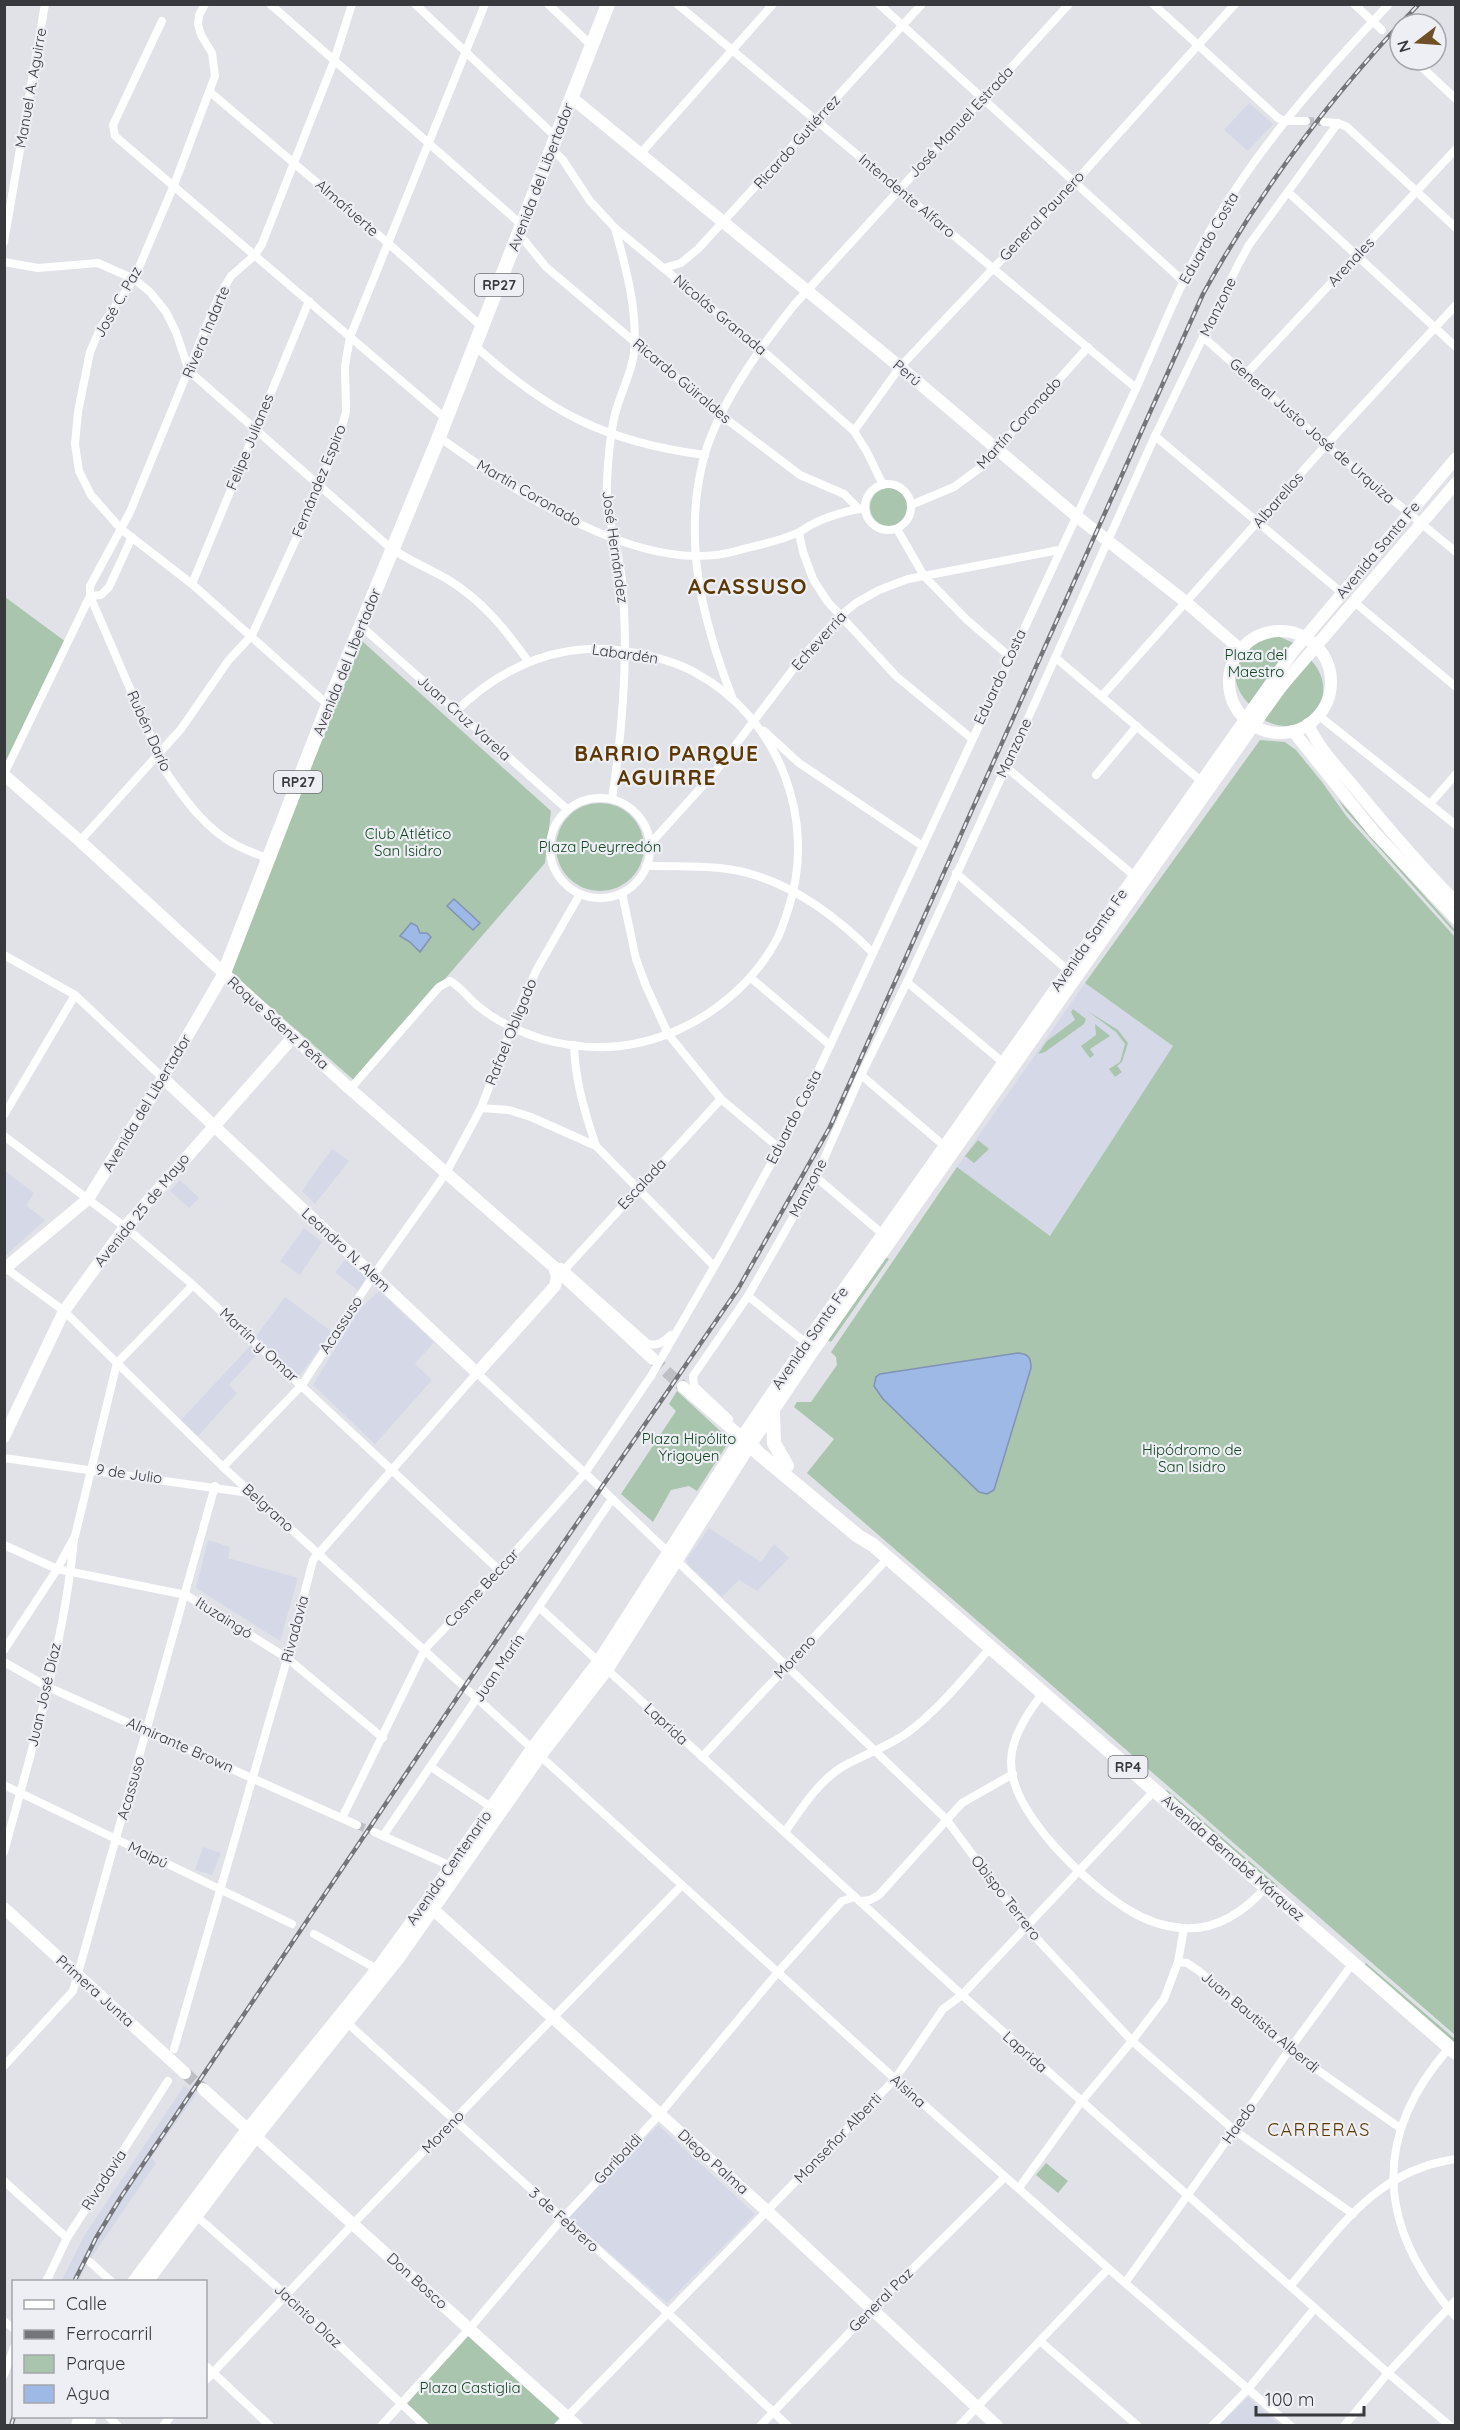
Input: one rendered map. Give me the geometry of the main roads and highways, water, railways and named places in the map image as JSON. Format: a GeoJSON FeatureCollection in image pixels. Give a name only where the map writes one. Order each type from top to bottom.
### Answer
{"type":"FeatureCollection","features":[{"type":"Feature","properties":{"kind":"main road","name":"Avenida del Libertador"},"geometry":{"type":"LineString","coordinates":[[5,1268],[88,1199],[163,1078],[224,973],[328,705],[446,420],[608,4]]}},
{"type":"Feature","properties":{"kind":"main road","name":"Perú"},"geometry":{"type":"LineString","coordinates":[[572,98],[900,367],[1075,515],[1187,603],[1241,650]]}},
{"type":"Feature","properties":{"kind":"main road","name":"Avenida Santa Fe"},"geometry":{"type":"LineString","coordinates":[[746,1440],[773,1411],[887,1237],[948,1149],[1342,593],[1455,458]]}},
{"type":"Feature","properties":{"kind":"main road","name":"Avenida Santa Fe"},"geometry":{"type":"LineString","coordinates":[[1309,641],[1353,601],[1422,524],[1455,483]]}},
{"type":"Feature","properties":{"kind":"main road"},"geometry":{"type":"LineString","coordinates":[[1287,631],[1309,641],[1323,655],[1330,674],[1329,696],[1318,715],[1308,724],[1293,731],[1277,733],[1249,722],[1237,709],[1229,685],[1234,660],[1241,650],[1256,637],[1265,633],[1287,631]]}},
{"type":"Feature","properties":{"kind":"main road","name":"Avenida Santa Fe"},"geometry":{"type":"LineString","coordinates":[[1174,830],[1201,781],[1249,722]]}},
{"type":"Feature","properties":{"kind":"main road"},"geometry":{"type":"LineString","coordinates":[[1308,724],[1334,763],[1414,858],[1455,902]]}},
{"type":"Feature","properties":{"kind":"main road"},"geometry":{"type":"LineString","coordinates":[[1293,731],[1374,832],[1455,919]]}},
{"type":"Feature","properties":{"kind":"main road","name":"Roque Sáenz Peña"},"geometry":{"type":"LineString","coordinates":[[4,775],[80,841],[350,1089],[560,1268],[581,1292],[653,1359]]}},
{"type":"Feature","properties":{"kind":"main road","name":"Avenida 25 de Mayo"},"geometry":{"type":"LineString","coordinates":[[4,1437],[64,1311],[125,1227],[294,1036]]}},
{"type":"Feature","properties":{"kind":"main road","name":"Leandro N. Alem"},"geometry":{"type":"LineString","coordinates":[[163,1078],[477,1373]]}},
{"type":"Feature","properties":{"kind":"main road","name":"Avenida Santa Fe"},"geometry":{"type":"LineString","coordinates":[[746,1440],[806,1342],[887,1237]]}},
{"type":"Feature","properties":{"kind":"main road"},"geometry":{"type":"LineString","coordinates":[[560,1268],[557,1277],[560,1285],[581,1292]]}},
{"type":"Feature","properties":{"kind":"main road","name":"Rivadavia"},"geometry":{"type":"LineString","coordinates":[[477,1373],[560,1285]]}},
{"type":"Feature","properties":{"kind":"main road","name":"RP4"},"geometry":{"type":"LineString","coordinates":[[683,1387],[746,1440]]}},
{"type":"Feature","properties":{"kind":"main road"},"geometry":{"type":"LineString","coordinates":[[773,1411],[774,1443],[787,1466]]}},
{"type":"Feature","properties":{"kind":"main road","name":"Avenida Bernabé Márquez"},"geometry":{"type":"LineString","coordinates":[[746,1440],[762,1445],[863,1530],[873,1545]]}},
{"type":"Feature","properties":{"kind":"main road","name":"Avenida Bernabé Márquez"},"geometry":{"type":"LineString","coordinates":[[746,1440],[757,1452],[858,1536],[873,1545],[1452,2050]]}},
{"type":"Feature","properties":{"kind":"main road","name":"Avenida Centenario"},"geometry":{"type":"LineString","coordinates":[[603,1666],[668,1552],[746,1440]]}},
{"type":"Feature","properties":{"kind":"main road","name":"Avenida Centenario"},"geometry":{"type":"LineString","coordinates":[[455,1869],[491,1807],[603,1666],[677,1561],[746,1440]]}},
{"type":"Feature","properties":{"kind":"main road","name":"Avenida Centenario"},"geometry":{"type":"LineString","coordinates":[[344,2020],[377,1969],[429,1905],[537,1751]]}},
{"type":"Feature","properties":{"kind":"main road","name":"Avenida Centenario"},"geometry":{"type":"LineString","coordinates":[[148,2280],[193,2212],[252,2133],[344,2020],[399,1958],[429,1905]]}},
{"type":"Feature","properties":{"kind":"main road","name":"Diego Palma"},"geometry":{"type":"LineString","coordinates":[[429,1905],[767,2211],[997,2426]]}},
{"type":"Feature","properties":{"kind":"main road","name":"Primera Junta"},"geometry":{"type":"LineString","coordinates":[[4,1908],[185,2073]]}},
{"type":"Feature","properties":{"kind":"main road"},"geometry":{"type":"LineString","coordinates":[[203,2089],[252,2133]]}},
{"type":"Feature","properties":{"kind":"main road","name":"Don Bosco"},"geometry":{"type":"LineString","coordinates":[[252,2133],[470,2328],[562,2421],[577,2426]]}},
{"type":"Feature","properties":{"kind":"main road","name":"Avenida Centenario"},"geometry":{"type":"LineString","coordinates":[[135,2280],[193,2212]]}},
{"type":"Feature","properties":{"kind":"water"},"geometry":{"type":"Polygon","coordinates":[[[454,899],[480,923],[473,930],[447,906],[454,899]]]}},
{"type":"Feature","properties":{"kind":"water"},"geometry":{"type":"Polygon","coordinates":[[[411,923],[417,926],[420,933],[427,933],[431,937],[420,952],[400,936],[411,923]]]}},
{"type":"Feature","properties":{"kind":"water"},"geometry":{"type":"Polygon","coordinates":[[[1018,1353],[1029,1357],[1031,1368],[994,1490],[987,1494],[979,1492],[883,1399],[874,1386],[876,1377],[880,1374],[1018,1353]]]}},
{"type":"Feature","properties":{"kind":"tunnel"},"geometry":{"type":"LineString","coordinates":[[1306,121],[1324,122]]}},
{"type":"Feature","properties":{"kind":"tunnel"},"geometry":{"type":"LineString","coordinates":[[653,1359],[683,1387]]}},
{"type":"Feature","properties":{"kind":"tunnel"},"geometry":{"type":"LineString","coordinates":[[357,1825],[374,1832]]}},
{"type":"Feature","properties":{"kind":"tunnel"},"geometry":{"type":"LineString","coordinates":[[185,2073],[203,2089]]}},
{"type":"Feature","properties":{"kind":"railway"},"geometry":{"type":"LineString","coordinates":[[75,2280],[96,2238],[121,2197],[465,1686],[738,1289],[830,1127],[1203,294],[1250,216],[1301,142],[1358,71],[1419,4]]}},
{"type":"Feature","properties":{"kind":"railway"},"geometry":{"type":"LineString","coordinates":[[11,2426],[13,2418]]}},
{"type":"Feature","properties":{"kind":"district","name":"ACASSUSO"},"geometry":{"type":"Point","coordinates":[748,587]}},
{"type":"Feature","properties":{"kind":"district","name":"BARRIO PARQUE AGUIRRE"},"geometry":{"type":"Point","coordinates":[667,766]}},
{"type":"Feature","properties":{"kind":"district","name":"CARRERAS"},"geometry":{"type":"Point","coordinates":[1319,2130]}},
{"type":"Feature","properties":{"kind":"park label","name":"Plaza del Maestro"},"geometry":{"type":"Point","coordinates":[1256,664]}},
{"type":"Feature","properties":{"kind":"park label","name":"Club Atlético San Isidro"},"geometry":{"type":"Point","coordinates":[408,842]}},
{"type":"Feature","properties":{"kind":"park label","name":"Plaza Pueyrredón"},"geometry":{"type":"Point","coordinates":[600,847]}},
{"type":"Feature","properties":{"kind":"park label","name":"Plaza Hipólito Yrigoyen"},"geometry":{"type":"Point","coordinates":[689,1448]}},
{"type":"Feature","properties":{"kind":"park label","name":"Hipódromo de San Isidro"},"geometry":{"type":"Point","coordinates":[1192,1458]}},
{"type":"Feature","properties":{"kind":"park label","name":"Plaza Castiglia"},"geometry":{"type":"Point","coordinates":[470,2388]}}]}
